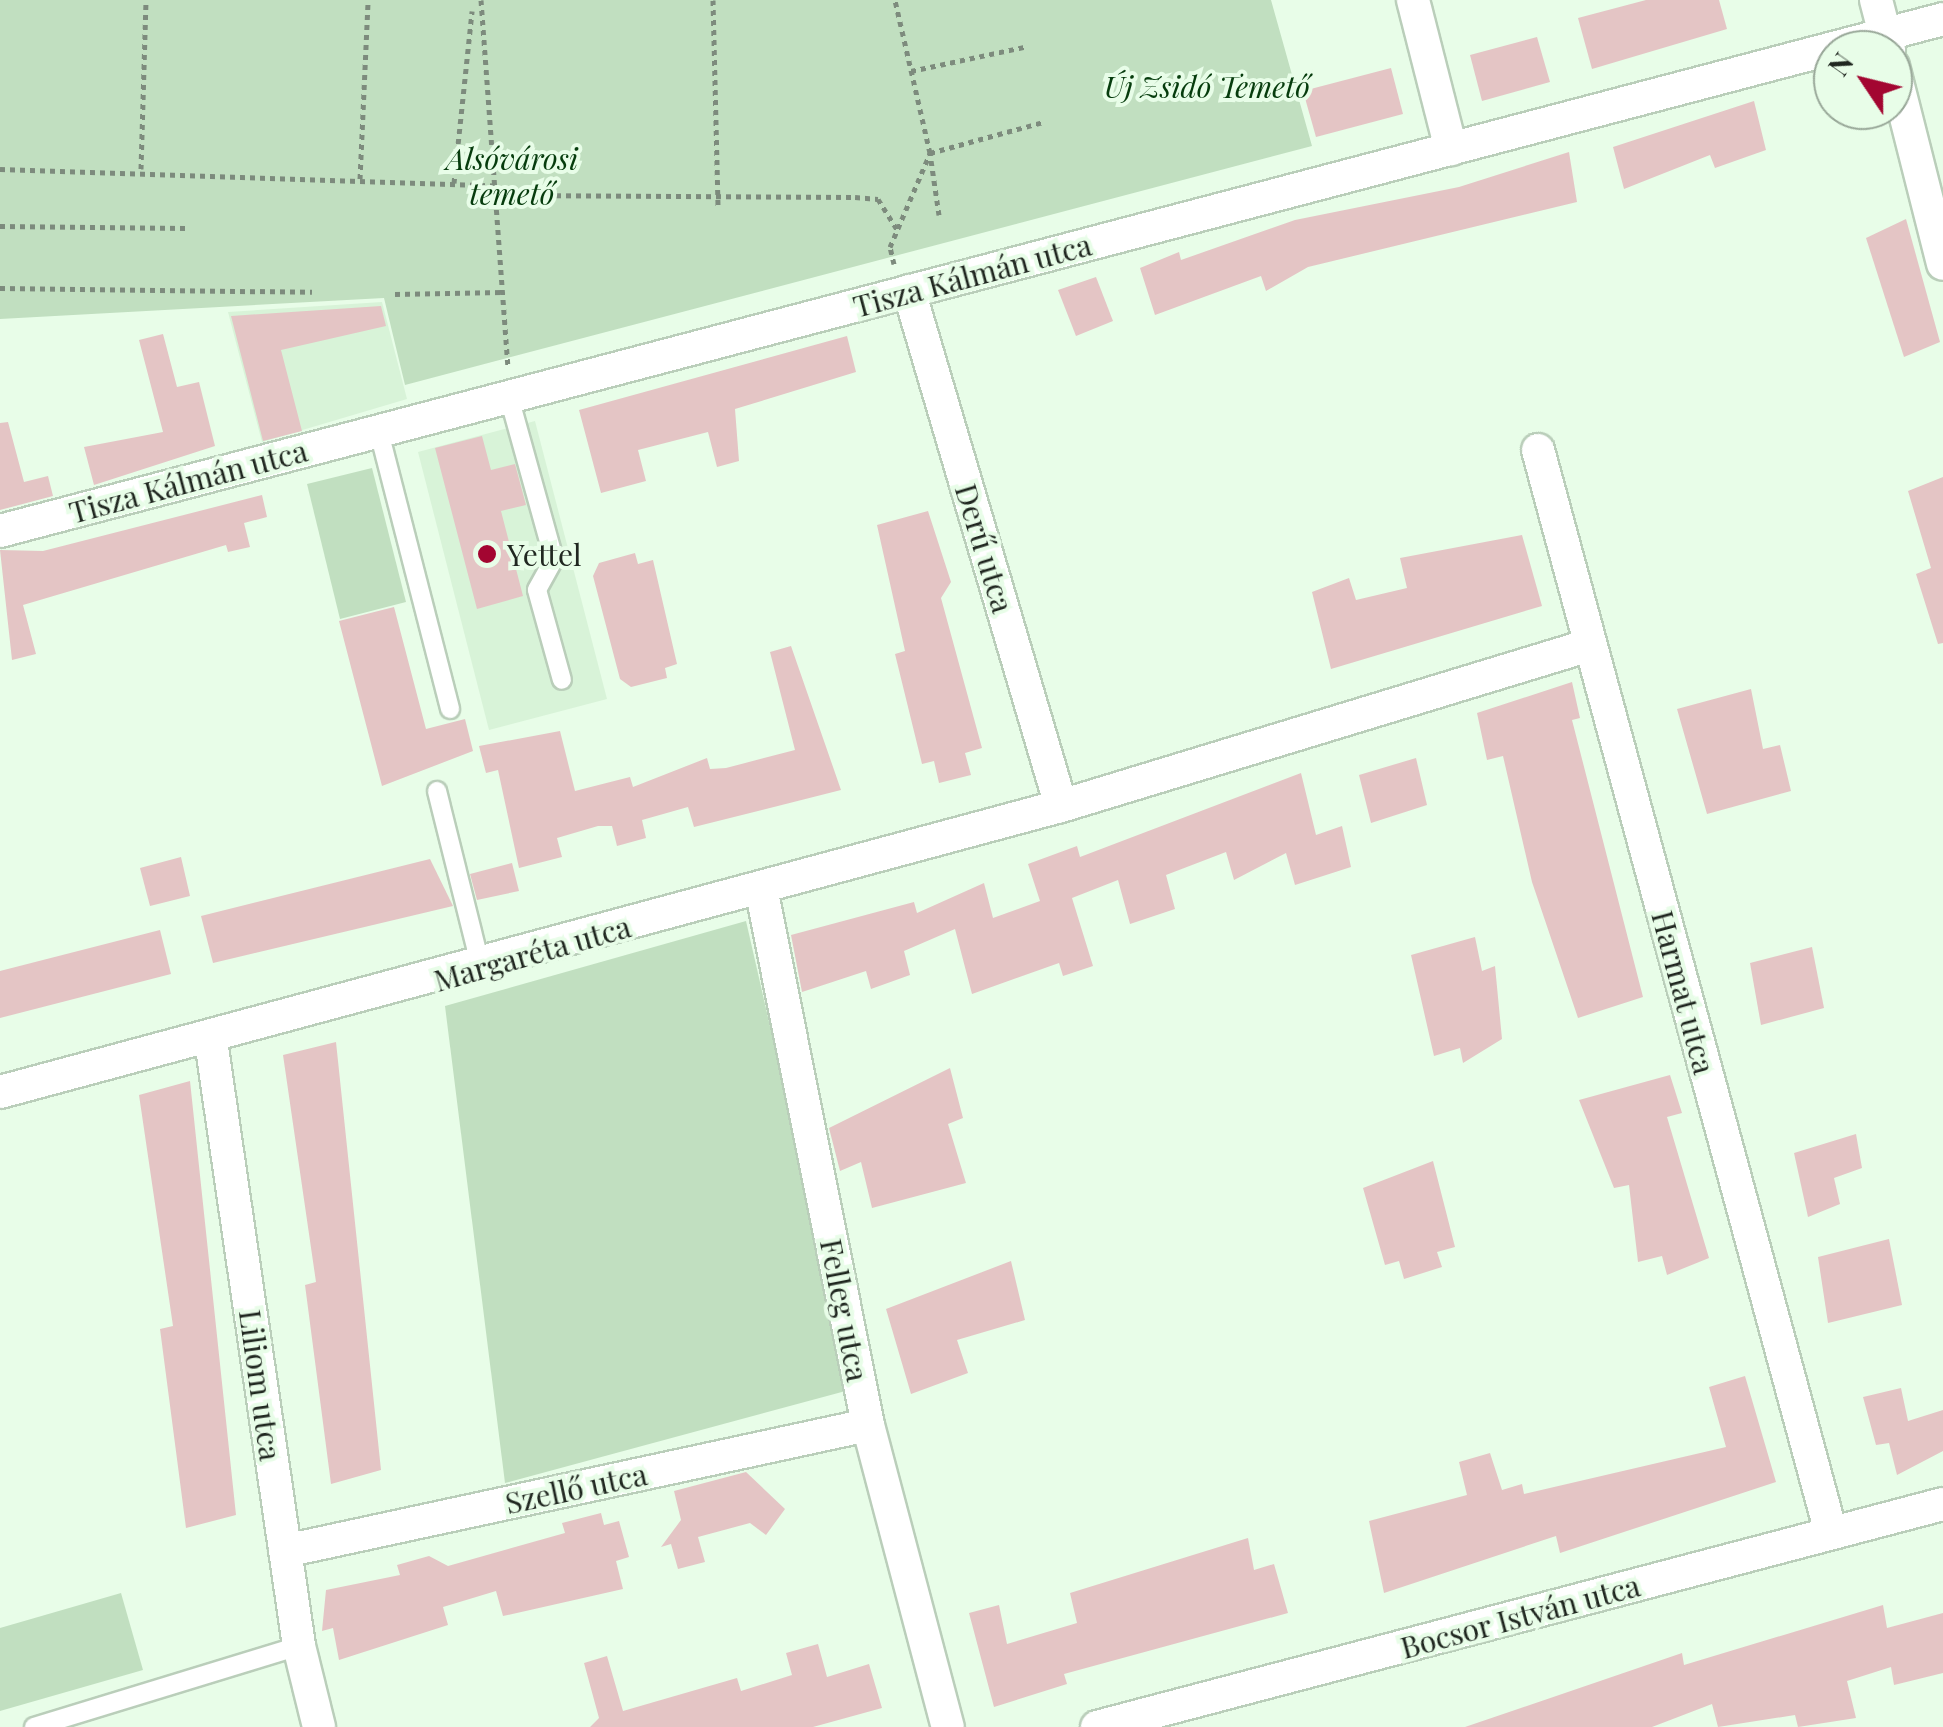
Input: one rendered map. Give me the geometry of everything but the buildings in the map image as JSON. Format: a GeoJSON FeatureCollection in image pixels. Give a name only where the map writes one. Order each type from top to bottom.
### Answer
{"type":"FeatureCollection","features":[{"type":"Feature","properties":{"kind":"street"},"geometry":{"type":"LineString","coordinates":[[1413,0],[1452,149]]}},
{"type":"Feature","properties":{"kind":"street"},"geometry":{"type":"LineString","coordinates":[[1876,0],[1884,30]]}},
{"type":"Feature","properties":{"kind":"street","name":"Tisza Kálmán utca"},"geometry":{"type":"LineString","coordinates":[[1913,31],[1943,19]]}},
{"type":"Feature","properties":{"kind":"street","name":"Tisza Kálmán utca"},"geometry":{"type":"LineString","coordinates":[[0,531],[1452,149],[1813,60]]}},
{"type":"Feature","properties":{"kind":"street"},"geometry":{"type":"LineString","coordinates":[[1909,130],[1943,264]]}},
{"type":"Feature","properties":{"kind":"street","name":"Derű utca"},"geometry":{"type":"LineString","coordinates":[[906,292],[1061,806]]}},
{"type":"Feature","properties":{"kind":"street","name":"Harmat utca"},"geometry":{"type":"LineString","coordinates":[[1538,450],[1832,1534]]}},
{"type":"Feature","properties":{"kind":"street","name":"Margaréta utca"},"geometry":{"type":"LineString","coordinates":[[0,1092],[211,1041],[482,968],[1061,806],[1590,645]]}},
{"type":"Feature","properties":{"kind":"street","name":"Felleg utca"},"geometry":{"type":"LineString","coordinates":[[760,888],[868,1426],[948,1727]]}},
{"type":"Feature","properties":{"kind":"street","name":"Liliom utca"},"geometry":{"type":"LineString","coordinates":[[211,1041],[300,1646],[319,1727]]}},
{"type":"Feature","properties":{"kind":"street","name":"Szellő utca"},"geometry":{"type":"LineString","coordinates":[[286,1552],[868,1426]]}},
{"type":"Feature","properties":{"kind":"street","name":"Bocsor István utca"},"geometry":{"type":"LineString","coordinates":[[1097,1727],[1943,1504]]}},
{"type":"Feature","properties":{"kind":"lane"},"geometry":{"type":"LineString","coordinates":[[511,396],[554,559],[536,590],[562,680]]}},
{"type":"Feature","properties":{"kind":"lane"},"geometry":{"type":"LineString","coordinates":[[379,432],[450,709]]}},
{"type":"Feature","properties":{"kind":"lane"},"geometry":{"type":"LineString","coordinates":[[436,792],[482,968]]}},
{"type":"Feature","properties":{"kind":"lane"},"geometry":{"type":"LineString","coordinates":[[34,1727],[300,1646]]}},
{"type":"Feature","properties":{"kind":"path"},"geometry":{"type":"LineString","coordinates":[[141,169],[146,0]]}},
{"type":"Feature","properties":{"kind":"path"},"geometry":{"type":"LineString","coordinates":[[360,178],[368,0]]}},
{"type":"Feature","properties":{"kind":"path"},"geometry":{"type":"LineString","coordinates":[[481,0],[511,396]]}},
{"type":"Feature","properties":{"kind":"path"},"geometry":{"type":"LineString","coordinates":[[713,0],[718,206]]}},
{"type":"Feature","properties":{"kind":"path"},"geometry":{"type":"LineString","coordinates":[[895,0],[930,152],[939,215]]}},
{"type":"Feature","properties":{"kind":"path"},"geometry":{"type":"LineString","coordinates":[[454,183],[472,11]]}},
{"type":"Feature","properties":{"kind":"path"},"geometry":{"type":"LineString","coordinates":[[912,71],[1024,48]]}},
{"type":"Feature","properties":{"kind":"path"},"geometry":{"type":"LineString","coordinates":[[930,152],[1043,122]]}},
{"type":"Feature","properties":{"kind":"path"},"geometry":{"type":"LineString","coordinates":[[906,292],[890,246],[930,152]]}},
{"type":"Feature","properties":{"kind":"path"},"geometry":{"type":"LineString","coordinates":[[0,169],[141,169],[495,185]]}},
{"type":"Feature","properties":{"kind":"path"},"geometry":{"type":"LineString","coordinates":[[496,196],[878,199],[897,229]]}},
{"type":"Feature","properties":{"kind":"path"},"geometry":{"type":"LineString","coordinates":[[0,226],[186,228]]}},
{"type":"Feature","properties":{"kind":"path"},"geometry":{"type":"LineString","coordinates":[[0,288],[312,292]]}},
{"type":"Feature","properties":{"kind":"path"},"geometry":{"type":"LineString","coordinates":[[395,294],[502,292]]}},
{"type":"Feature","properties":{"kind":"shaded area"},"geometry":{"type":"Polygon","coordinates":[[[382,302],[407,399],[262,442],[228,312],[382,302]]]}},
{"type":"Feature","properties":{"kind":"shaded area"},"geometry":{"type":"Polygon","coordinates":[[[535,421],[607,699],[489,730],[418,452],[535,421]]]}},
{"type":"Feature","properties":{"kind":"green space","name":"Alsóvárosi temető"},"geometry":{"type":"Polygon","coordinates":[[[0,0],[1271,0],[1312,146],[405,385],[384,298],[0,319],[0,0]]]}},
{"type":"Feature","properties":{"kind":"green space"},"geometry":{"type":"Polygon","coordinates":[[[372,468],[406,602],[340,619],[307,484],[372,468]]]}},
{"type":"Feature","properties":{"kind":"green space"},"geometry":{"type":"Polygon","coordinates":[[[746,921],[853,1389],[505,1483],[445,1006],[746,921]]]}},
{"type":"Feature","properties":{"kind":"green space"},"geometry":{"type":"Polygon","coordinates":[[[121,1593],[143,1670],[0,1711],[0,1628],[121,1593]]]}},
{"type":"Feature","properties":{"kind":"place","name":"Yettel"},"geometry":{"type":"Point","coordinates":[487,554]}},
{"type":"Feature","properties":{"kind":"park label","name":"Új Zsidó Temető"},"geometry":{"type":"Point","coordinates":[1207,86]}}]}
